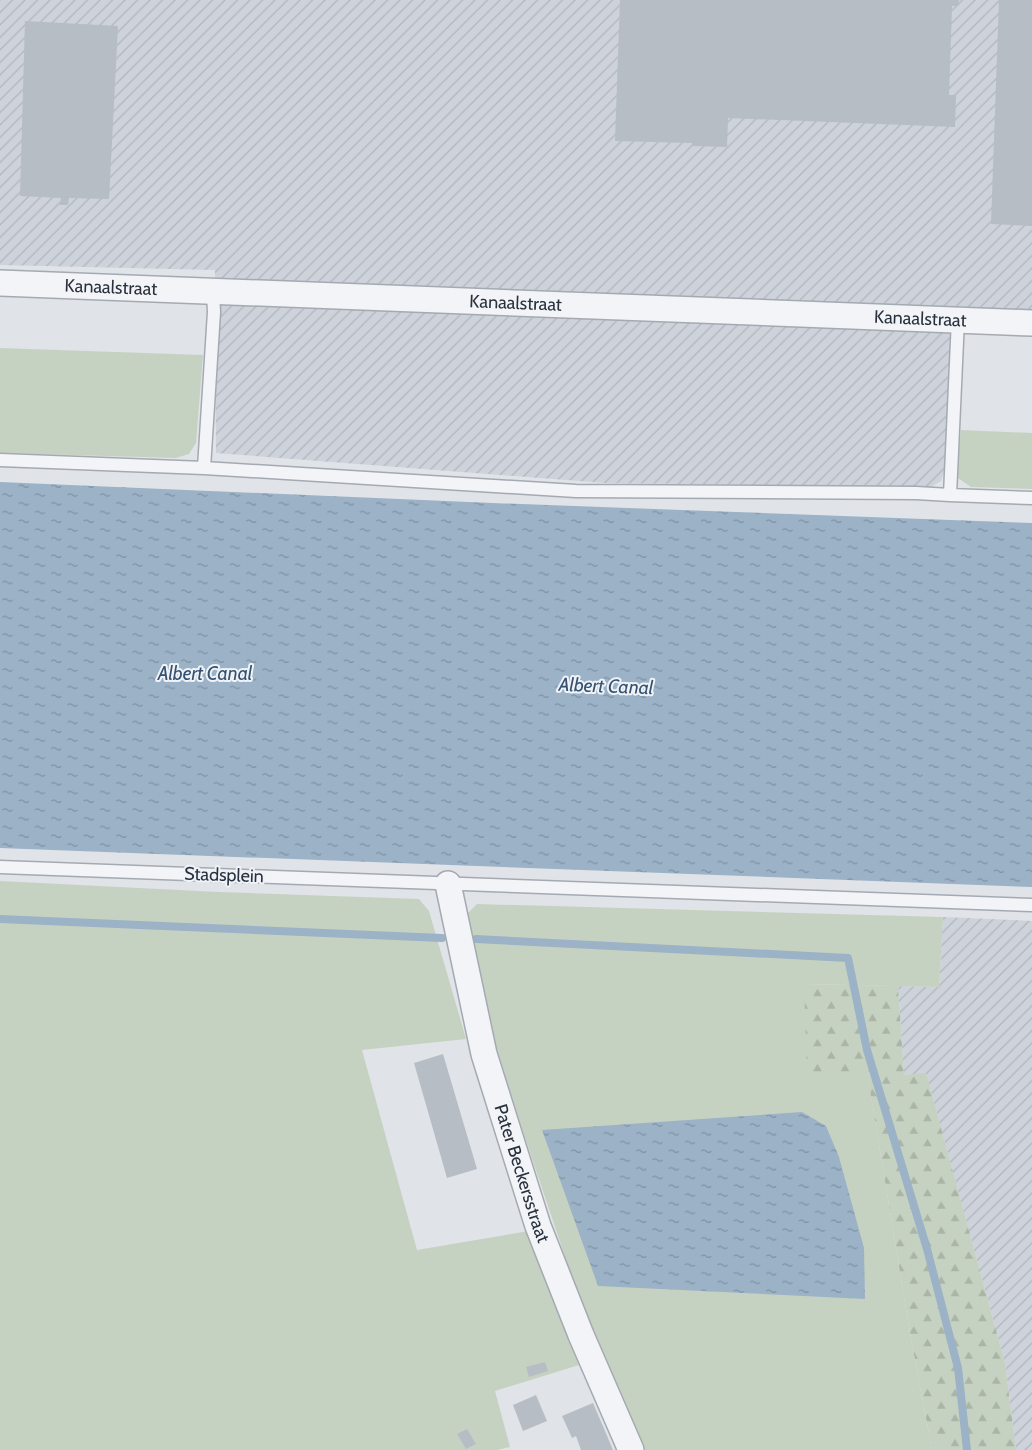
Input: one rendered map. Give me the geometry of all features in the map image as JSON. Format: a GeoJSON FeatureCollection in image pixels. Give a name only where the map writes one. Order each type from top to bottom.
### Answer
{"type":"FeatureCollection","features":[{"type":"Feature","properties":{"kind":"street","name":"Kanaalstraat"},"geometry":{"type":"LineString","coordinates":[[0,283],[1032,323]]}},
{"type":"Feature","properties":{"kind":"street","name":"Pater Beckersstraat"},"geometry":{"type":"LineString","coordinates":[[448,884],[484,1054],[538,1226],[581,1335],[631,1450]]}},
{"type":"Feature","properties":{"kind":"lane"},"geometry":{"type":"LineString","coordinates":[[204,468],[214,312],[213,292]]}},
{"type":"Feature","properties":{"kind":"lane"},"geometry":{"type":"LineString","coordinates":[[950,495],[958,319]]}},
{"type":"Feature","properties":{"kind":"lane"},"geometry":{"type":"LineString","coordinates":[[0,460],[204,468],[576,491],[916,493],[1032,498]]}},
{"type":"Feature","properties":{"kind":"lane","name":"Stadsplein"},"geometry":{"type":"LineString","coordinates":[[0,867],[1032,905]]}},
{"type":"Feature","properties":{"kind":"shaded area"},"geometry":{"type":"Polygon","coordinates":[[[0,0],[1032,0],[1032,311],[951,308],[945,469],[941,481],[931,487],[605,483],[216,453],[215,270],[0,265],[0,0]]]}},
{"type":"Feature","properties":{"kind":"shaded area"},"geometry":{"type":"Polygon","coordinates":[[[943,917],[1032,921],[1032,1450],[1016,1450],[1005,1363],[926,1074],[904,1075],[898,986],[939,987],[943,917]]]}},
{"type":"Feature","properties":{"kind":"green space"},"geometry":{"type":"Polygon","coordinates":[[[0,348],[203,355],[196,443],[189,454],[176,458],[0,453],[0,348]]]}},
{"type":"Feature","properties":{"kind":"green space"},"geometry":{"type":"Polygon","coordinates":[[[961,430],[1032,433],[1032,489],[971,487],[958,478],[957,467],[961,430]]]}},
{"type":"Feature","properties":{"kind":"green space"},"geometry":{"type":"Polygon","coordinates":[[[0,881],[219,892],[419,899],[429,911],[466,1039],[362,1050],[417,1250],[529,1231],[579,1365],[495,1391],[510,1447],[497,1450],[0,1450],[0,881]]]}},
{"type":"Feature","properties":{"kind":"green space"},"geometry":{"type":"Polygon","coordinates":[[[477,904],[943,917],[939,987],[804,984],[867,1071],[911,1339],[932,1450],[644,1450],[588,1325],[510,1093],[464,936],[467,914],[477,904]]]}},
{"type":"Feature","properties":{"kind":"green space"},"geometry":{"type":"Polygon","coordinates":[[[804,984],[898,986],[904,1075],[926,1073],[1005,1363],[1016,1450],[932,1450],[911,1339],[867,1072],[807,1077],[804,984]]]}},
{"type":"Feature","properties":{"kind":"water","name":"Albert Canal"},"geometry":{"type":"Polygon","coordinates":[[[0,482],[1032,523],[1032,887],[0,848],[0,482]]]}},
{"type":"Feature","properties":{"kind":"water"},"geometry":{"type":"Polygon","coordinates":[[[802,1112],[826,1126],[839,1157],[864,1248],[865,1299],[598,1286],[542,1130],[802,1112]]]}},
{"type":"Feature","properties":{"kind":"building"},"geometry":{"type":"Polygon","coordinates":[[[620,0],[959,0],[958,6],[952,6],[949,95],[956,95],[955,127],[728,118],[727,147],[692,146],[692,143],[615,141],[620,0]]]}},
{"type":"Feature","properties":{"kind":"building"},"geometry":{"type":"Polygon","coordinates":[[[999,0],[1032,0],[1032,226],[991,224],[999,0]]]}},
{"type":"Feature","properties":{"kind":"building"},"geometry":{"type":"Polygon","coordinates":[[[25,21],[118,26],[109,199],[69,198],[68,205],[60,205],[61,198],[20,196],[25,21]]]}},
{"type":"Feature","properties":{"kind":"building"},"geometry":{"type":"Polygon","coordinates":[[[443,1054],[477,1169],[447,1178],[414,1063],[443,1054]]]}},
{"type":"Feature","properties":{"kind":"building"},"geometry":{"type":"Polygon","coordinates":[[[545,1362],[548,1371],[529,1377],[526,1367],[545,1362]]]}},
{"type":"Feature","properties":{"kind":"building"},"geometry":{"type":"Polygon","coordinates":[[[536,1395],[547,1421],[523,1431],[513,1405],[536,1395]]]}},
{"type":"Feature","properties":{"kind":"building"},"geometry":{"type":"Polygon","coordinates":[[[593,1403],[613,1450],[581,1450],[576,1436],[572,1438],[562,1416],[593,1403]]]}},
{"type":"Feature","properties":{"kind":"building"},"geometry":{"type":"Polygon","coordinates":[[[467,1429],[476,1444],[466,1449],[457,1434],[467,1429]]]}},
{"type":"Feature","properties":{"kind":"waterway"},"geometry":{"type":"LineString","coordinates":[[0,919],[442,938]]}},
{"type":"Feature","properties":{"kind":"waterway"},"geometry":{"type":"LineString","coordinates":[[476,939],[848,958],[867,1050],[927,1249],[958,1368],[967,1450]]}}]}
